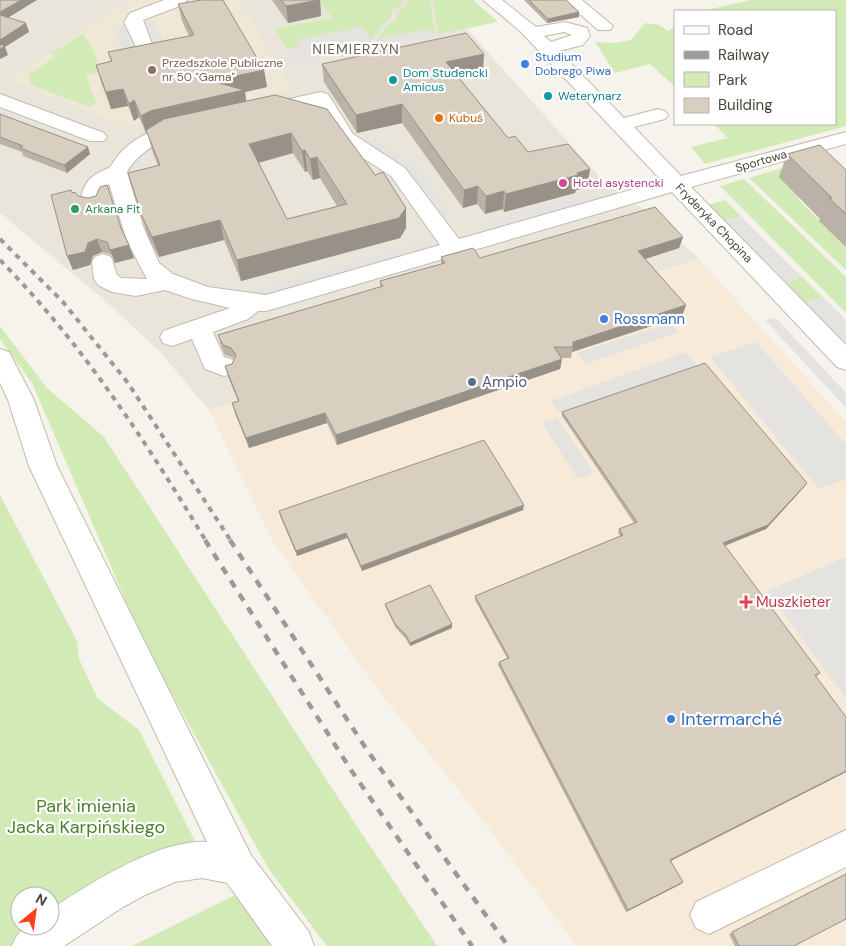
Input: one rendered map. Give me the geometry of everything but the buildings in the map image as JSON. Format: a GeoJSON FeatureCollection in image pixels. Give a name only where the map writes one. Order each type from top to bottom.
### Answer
{"type":"FeatureCollection","features":[{"type":"Feature","properties":{"kind":"street"},"geometry":{"type":"LineString","coordinates":[[146,49],[133,22],[136,17],[179,0]]}},
{"type":"Feature","properties":{"kind":"street","name":"Fryderyka Chopina"},"geometry":{"type":"LineString","coordinates":[[491,0],[524,27]]}},
{"type":"Feature","properties":{"kind":"street","name":"Fryderyka Chopina"},"geometry":{"type":"LineString","coordinates":[[499,0],[846,361]]}},
{"type":"Feature","properties":{"kind":"street"},"geometry":{"type":"LineString","coordinates":[[524,27],[565,27],[581,32],[604,26],[572,0]]}},
{"type":"Feature","properties":{"kind":"street"},"geometry":{"type":"LineString","coordinates":[[546,49],[576,41],[581,36],[581,32]]}},
{"type":"Feature","properties":{"kind":"street"},"geometry":{"type":"LineString","coordinates":[[248,113],[322,98],[345,138],[398,172],[454,248]]}},
{"type":"Feature","properties":{"kind":"street"},"geometry":{"type":"LineString","coordinates":[[0,100],[97,137]]}},
{"type":"Feature","properties":{"kind":"street"},"geometry":{"type":"LineString","coordinates":[[620,125],[658,115]]}},
{"type":"Feature","properties":{"kind":"street"},"geometry":{"type":"LineString","coordinates":[[92,203],[90,193],[94,186],[102,178],[117,172],[126,157],[148,141],[162,134],[202,123]]}},
{"type":"Feature","properties":{"kind":"street","name":"Sportowa"},"geometry":{"type":"LineString","coordinates":[[252,303],[266,303],[677,184],[846,138]]}},
{"type":"Feature","properties":{"kind":"street"},"geometry":{"type":"LineString","coordinates":[[808,148],[825,162]]}},
{"type":"Feature","properties":{"kind":"street"},"geometry":{"type":"LineString","coordinates":[[117,172],[147,262],[156,275],[167,281],[214,296],[252,303]]}},
{"type":"Feature","properties":{"kind":"street"},"geometry":{"type":"LineString","coordinates":[[103,262],[106,279],[118,285],[143,288],[167,281]]}},
{"type":"Feature","properties":{"kind":"street"},"geometry":{"type":"LineString","coordinates":[[172,337],[240,314],[252,303]]}},
{"type":"Feature","properties":{"kind":"street"},"geometry":{"type":"LineString","coordinates":[[199,328],[214,363],[224,367]]}},
{"type":"Feature","properties":{"kind":"street"},"geometry":{"type":"LineString","coordinates":[[0,358],[21,400],[43,466],[238,868],[295,946]]}},
{"type":"Feature","properties":{"kind":"street"},"geometry":{"type":"LineString","coordinates":[[709,915],[846,848]]}},
{"type":"Feature","properties":{"kind":"street"},"geometry":{"type":"LineString","coordinates":[[31,946],[97,901],[157,870],[198,860],[238,868]]}},
{"type":"Feature","properties":{"kind":"shaded area"},"geometry":{"type":"Polygon","coordinates":[[[0,0],[441,0],[606,184],[649,213],[699,259],[209,410],[161,353],[103,299],[0,213],[0,0]]]}},
{"type":"Feature","properties":{"kind":"shaded area","name":"Przedszkole Publiczne nr 50 \"Gama\""},"geometry":{"type":"Polygon","coordinates":[[[129,0],[239,0],[293,89],[128,127],[8,80],[129,0]]]}},
{"type":"Feature","properties":{"kind":"shaded area"},"geometry":{"type":"Polygon","coordinates":[[[154,21],[167,49],[125,58],[112,26],[154,21]]]}},
{"type":"Feature","properties":{"kind":"shaded area"},"geometry":{"type":"Polygon","coordinates":[[[362,27],[374,45],[348,50],[344,44],[333,46],[337,52],[320,56],[322,60],[296,65],[287,49],[300,47],[296,40],[362,27]]]}},
{"type":"Feature","properties":{"kind":"shaded area"},"geometry":{"type":"Polygon","coordinates":[[[428,29],[434,36],[382,46],[377,39],[428,29]]]}},
{"type":"Feature","properties":{"kind":"shaded area"},"geometry":{"type":"Polygon","coordinates":[[[374,141],[416,166],[451,214],[441,220],[367,148],[374,141]]]}},
{"type":"Feature","properties":{"kind":"shaded area"},"geometry":{"type":"Polygon","coordinates":[[[579,194],[602,200],[492,232],[485,222],[579,194]]]}},
{"type":"Feature","properties":{"kind":"shaded area"},"geometry":{"type":"Polygon","coordinates":[[[741,216],[802,277],[784,283],[724,221],[741,216]]]}},
{"type":"Feature","properties":{"kind":"shaded area"},"geometry":{"type":"Polygon","coordinates":[[[422,242],[434,249],[266,298],[255,290],[422,242]]]}},
{"type":"Feature","properties":{"kind":"shaded area"},"geometry":{"type":"Polygon","coordinates":[[[699,259],[846,422],[846,946],[577,946],[477,813],[381,694],[273,542],[209,410],[459,338],[699,259]]]}},
{"type":"Feature","properties":{"kind":"shaded area"},"geometry":{"type":"Polygon","coordinates":[[[823,297],[846,320],[846,346],[804,304],[823,297]]]}},
{"type":"Feature","properties":{"kind":"shaded area"},"geometry":{"type":"Polygon","coordinates":[[[776,318],[846,393],[846,408],[765,320],[776,318]]]}},
{"type":"Feature","properties":{"kind":"shaded area"},"geometry":{"type":"Polygon","coordinates":[[[670,323],[679,332],[586,364],[577,353],[670,323]]]}},
{"type":"Feature","properties":{"kind":"shaded area"},"geometry":{"type":"Polygon","coordinates":[[[756,342],[846,444],[846,479],[819,489],[710,357],[756,342]]]}},
{"type":"Feature","properties":{"kind":"shaded area"},"geometry":{"type":"Polygon","coordinates":[[[686,352],[697,366],[559,413],[551,401],[686,352]]]}},
{"type":"Feature","properties":{"kind":"shaded area"},"geometry":{"type":"Polygon","coordinates":[[[557,418],[594,473],[578,479],[542,423],[557,418]]]}},
{"type":"Feature","properties":{"kind":"shaded area"},"geometry":{"type":"Polygon","coordinates":[[[846,557],[846,699],[767,591],[846,557]]]}},
{"type":"Feature","properties":{"kind":"green space"},"geometry":{"type":"Polygon","coordinates":[[[319,0],[404,0],[397,9],[394,8],[390,13],[393,14],[371,40],[361,27],[296,40],[300,47],[287,49],[275,29],[333,18],[319,0]]]}},
{"type":"Feature","properties":{"kind":"green space"},"geometry":{"type":"Polygon","coordinates":[[[409,0],[430,0],[435,35],[428,29],[377,39],[391,22],[394,22],[397,18],[395,17],[403,7],[406,7],[409,0]]]}},
{"type":"Feature","properties":{"kind":"green space"},"geometry":{"type":"Polygon","coordinates":[[[433,0],[473,0],[498,22],[438,34],[433,0]]]}},
{"type":"Feature","properties":{"kind":"green space"},"geometry":{"type":"Polygon","coordinates":[[[751,0],[846,0],[846,126],[705,164],[691,147],[728,138],[715,125],[836,125],[836,10],[706,10],[751,0]]]}},
{"type":"Feature","properties":{"kind":"green space"},"geometry":{"type":"Polygon","coordinates":[[[645,23],[659,25],[669,31],[674,26],[674,86],[650,64],[615,73],[595,42],[616,43],[631,40],[645,23]]]}},
{"type":"Feature","properties":{"kind":"green space"},"geometry":{"type":"Polygon","coordinates":[[[83,34],[93,49],[101,72],[86,76],[96,103],[89,107],[31,85],[28,75],[56,56],[51,53],[83,34]]]}},
{"type":"Feature","properties":{"kind":"green space"},"geometry":{"type":"Polygon","coordinates":[[[816,158],[801,198],[798,199],[846,247],[846,270],[749,178],[816,158]]]}},
{"type":"Feature","properties":{"kind":"green space"},"geometry":{"type":"Polygon","coordinates":[[[744,179],[846,277],[846,313],[720,186],[744,179]]]}},
{"type":"Feature","properties":{"kind":"green space"},"geometry":{"type":"Polygon","coordinates":[[[725,200],[741,216],[724,221],[708,205],[725,200]]]}},
{"type":"Feature","properties":{"kind":"green space"},"geometry":{"type":"Polygon","coordinates":[[[802,277],[823,297],[804,304],[784,283],[802,277]]]}},
{"type":"Feature","properties":{"kind":"green space"},"geometry":{"type":"Polygon","coordinates":[[[0,326],[47,388],[104,437],[352,819],[437,946],[327,946],[268,868],[144,643],[32,383],[0,339],[0,326]]]}},
{"type":"Feature","properties":{"kind":"green space","name":"Park imienia Jacka Karpińskiego"},"geometry":{"type":"Polygon","coordinates":[[[0,495],[77,641],[79,659],[98,699],[139,730],[202,855],[60,927],[60,886],[10,886],[10,936],[43,936],[23,946],[0,946],[0,495]]]}},
{"type":"Feature","properties":{"kind":"green space"},"geometry":{"type":"Polygon","coordinates":[[[235,895],[272,946],[132,946],[235,895]]]}},
{"type":"Feature","properties":{"kind":"railway"},"geometry":{"type":"LineString","coordinates":[[0,239],[63,302],[128,383],[231,541]]}},
{"type":"Feature","properties":{"kind":"railway"},"geometry":{"type":"LineString","coordinates":[[0,260],[59,326],[111,394],[206,541]]}},
{"type":"Feature","properties":{"kind":"railway"},"geometry":{"type":"LineString","coordinates":[[205,540],[351,770],[472,946]]}},
{"type":"Feature","properties":{"kind":"railway"},"geometry":{"type":"LineString","coordinates":[[230,540],[367,750],[508,946]]}},
{"type":"Feature","properties":{"kind":"place","name":"Studium Dobrego Piwa"},"geometry":{"type":"Point","coordinates":[525,64]}},
{"type":"Feature","properties":{"kind":"place","name":"Przedszkole Publiczne nr 50 \"Gama\""},"geometry":{"type":"Point","coordinates":[152,70]}},
{"type":"Feature","properties":{"kind":"place","name":"Dom Studencki Amicus"},"geometry":{"type":"Point","coordinates":[393,80]}},
{"type":"Feature","properties":{"kind":"place","name":"Weterynarz"},"geometry":{"type":"Point","coordinates":[548,96]}},
{"type":"Feature","properties":{"kind":"place","name":"Kubuś"},"geometry":{"type":"Point","coordinates":[439,118]}},
{"type":"Feature","properties":{"kind":"place","name":"Hotel asystencki"},"geometry":{"type":"Point","coordinates":[563,183]}},
{"type":"Feature","properties":{"kind":"place","name":"Arkana Fit"},"geometry":{"type":"Point","coordinates":[75,209]}},
{"type":"Feature","properties":{"kind":"place","name":"Rossmann"},"geometry":{"type":"Point","coordinates":[604,319]}},
{"type":"Feature","properties":{"kind":"place","name":"Ampio"},"geometry":{"type":"Point","coordinates":[472,382]}},
{"type":"Feature","properties":{"kind":"place","name":"Muszkieter"},"geometry":{"type":"Point","coordinates":[746,602]}},
{"type":"Feature","properties":{"kind":"place","name":"Intermarché"},"geometry":{"type":"Point","coordinates":[671,719]}},
{"type":"Feature","properties":{"kind":"district","name":"NIEMIERZYN"},"geometry":{"type":"Point","coordinates":[356,49]}}]}
